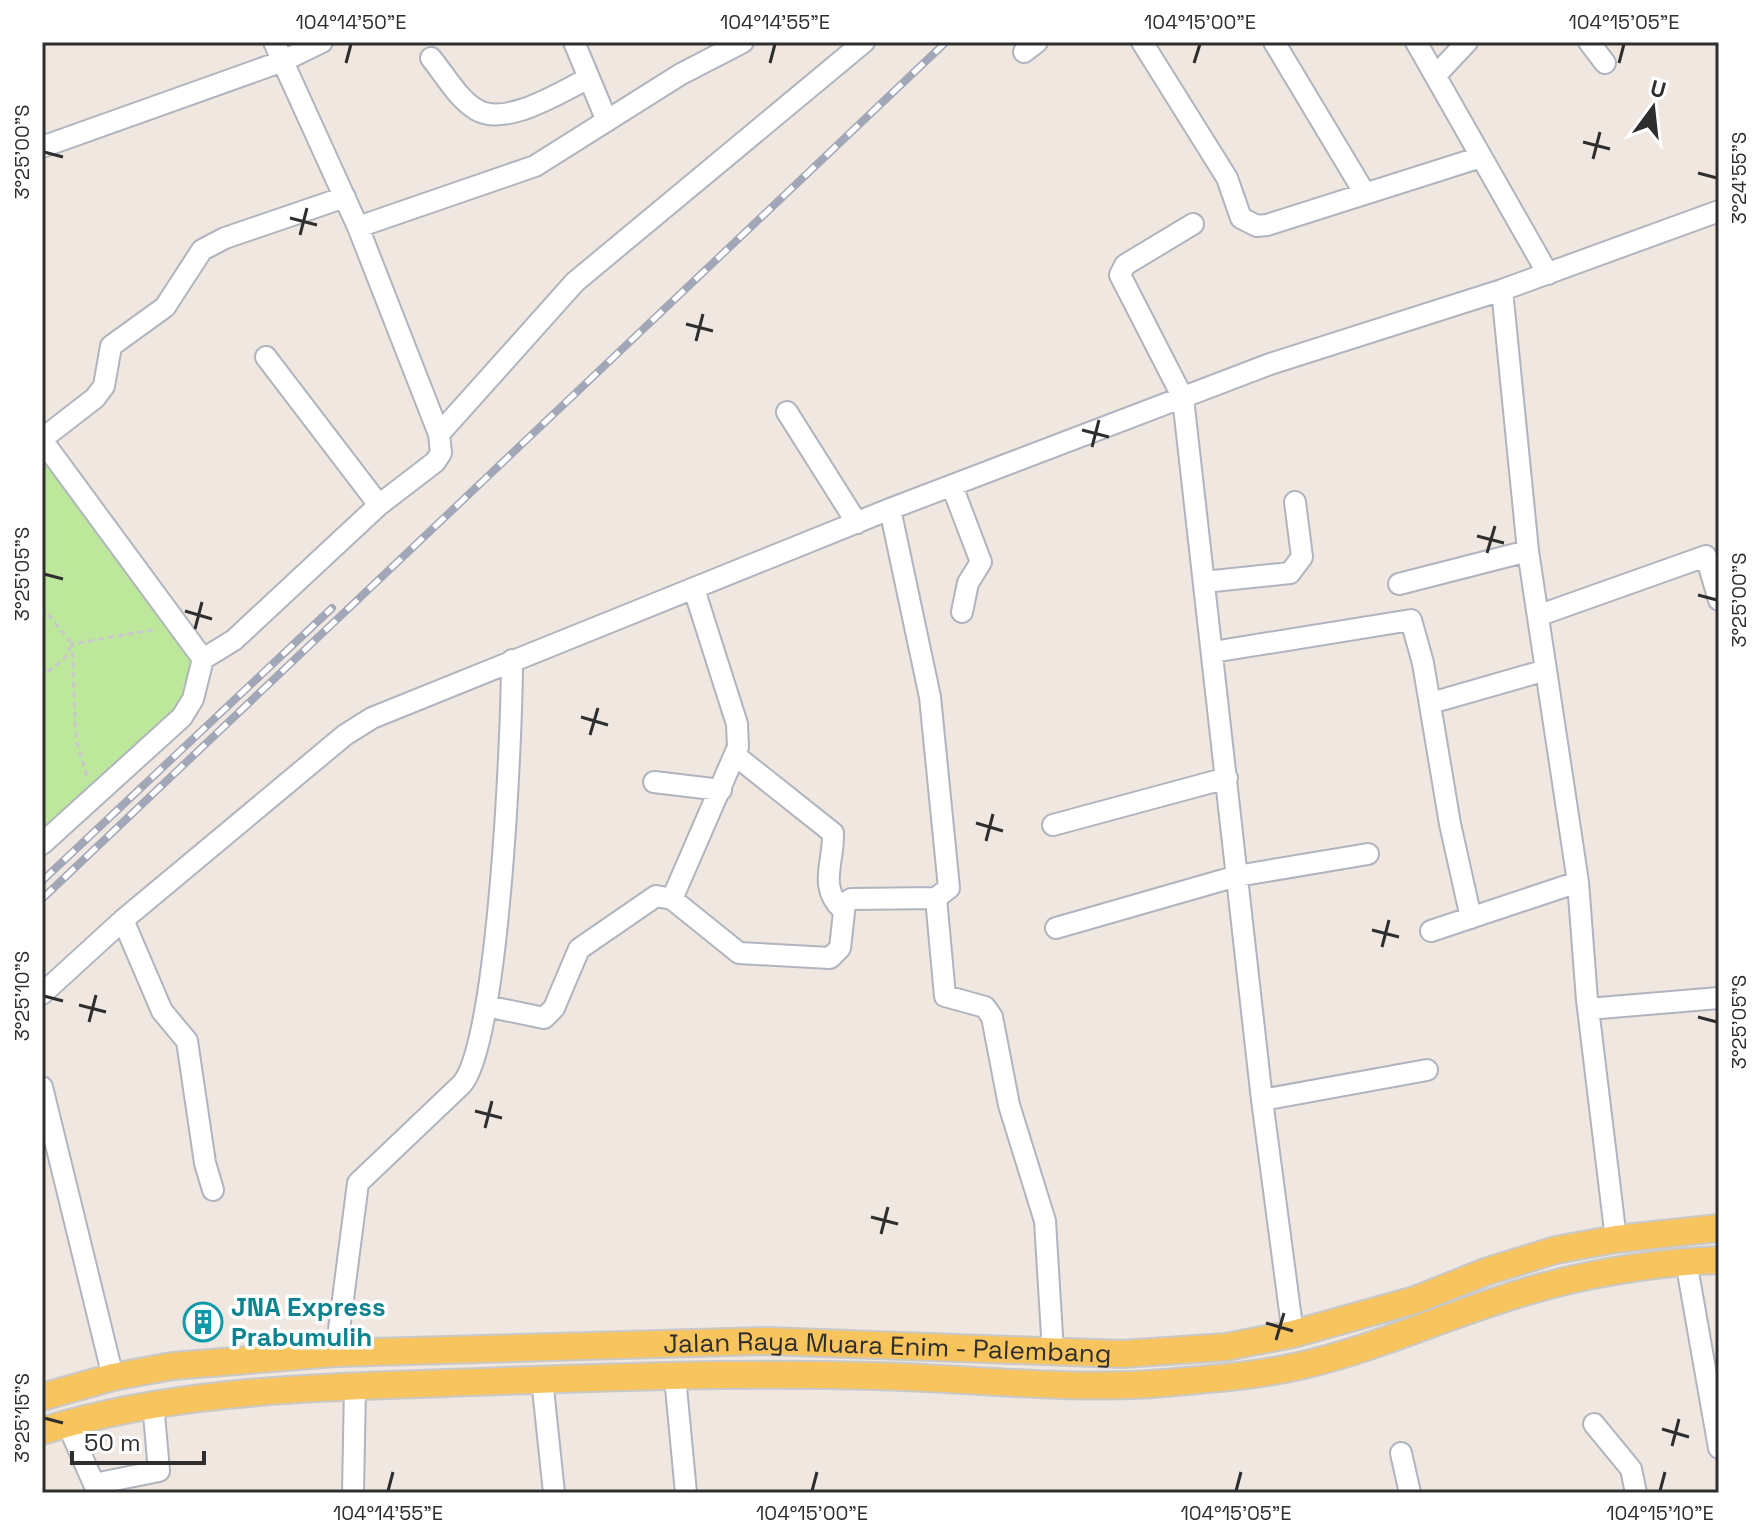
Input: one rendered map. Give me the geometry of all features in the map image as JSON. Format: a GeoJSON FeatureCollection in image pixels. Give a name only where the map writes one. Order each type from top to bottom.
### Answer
{"type":"FeatureCollection","features":[{"type":"Feature","properties":{"kind":"main road","name":"Jalan Raya Muara Enim - Palembang"},"geometry":{"type":"LineString","coordinates":[[42,1397],[113,1377],[235,1358],[336,1353],[768,1341],[1053,1352],[1161,1353],[1226,1347],[1293,1334],[1415,1300],[1488,1271],[1556,1250],[1616,1239],[1719,1228]]}},
{"type":"Feature","properties":{"kind":"main road","name":"Jalan Raya Muara Enim - Palembang"},"geometry":{"type":"LineString","coordinates":[[54,1427],[153,1403],[237,1393],[355,1386],[779,1374],[1088,1385],[1233,1376],[1299,1366],[1416,1331],[1492,1302],[1564,1280],[1686,1261],[1719,1260]]}},
{"type":"Feature","properties":{"kind":"main road"},"geometry":{"type":"LineString","coordinates":[[467,1348],[469,1382]]}},
{"type":"Feature","properties":{"kind":"main road"},"geometry":{"type":"LineString","coordinates":[[422,1350],[426,1384]]}},
{"type":"Feature","properties":{"kind":"street"},"geometry":{"type":"LineString","coordinates":[[203,659],[234,640],[379,505],[435,462],[441,453],[439,434],[358,227],[274,42]]}},
{"type":"Feature","properties":{"kind":"street"},"geometry":{"type":"LineString","coordinates":[[42,147],[283,61],[322,42]]}},
{"type":"Feature","properties":{"kind":"street"},"geometry":{"type":"LineString","coordinates":[[574,42],[607,121]]}},
{"type":"Feature","properties":{"kind":"street"},"geometry":{"type":"LineString","coordinates":[[358,227],[535,166],[681,74],[743,42]]}},
{"type":"Feature","properties":{"kind":"street"},"geometry":{"type":"LineString","coordinates":[[439,434],[575,282],[864,42]]}},
{"type":"Feature","properties":{"kind":"street"},"geometry":{"type":"LineString","coordinates":[[1142,42],[1227,178],[1241,218],[1247,223],[1267,225],[1481,157]]}},
{"type":"Feature","properties":{"kind":"street"},"geometry":{"type":"LineString","coordinates":[[1274,42],[1364,192]]}},
{"type":"Feature","properties":{"kind":"street"},"geometry":{"type":"LineString","coordinates":[[1416,42],[1437,74],[1548,274]]}},
{"type":"Feature","properties":{"kind":"street"},"geometry":{"type":"LineString","coordinates":[[1437,74],[1467,42]]}},
{"type":"Feature","properties":{"kind":"street"},"geometry":{"type":"LineString","coordinates":[[1589,42],[1605,63]]}},
{"type":"Feature","properties":{"kind":"street"},"geometry":{"type":"LineString","coordinates":[[431,58],[466,101],[487,114],[504,114],[533,106],[589,78]]}},
{"type":"Feature","properties":{"kind":"street"},"geometry":{"type":"LineString","coordinates":[[42,844],[182,717],[196,691],[203,659],[182,625],[42,440],[95,398],[107,380],[111,346],[165,307],[202,250],[225,238],[345,197]]}},
{"type":"Feature","properties":{"kind":"street"},"geometry":{"type":"LineString","coordinates":[[42,994],[123,920],[345,735],[385,712],[890,509],[1270,364],[1502,290],[1719,211]]}},
{"type":"Feature","properties":{"kind":"street"},"geometry":{"type":"LineString","coordinates":[[1193,224],[1125,265],[1120,275],[1183,398],[1262,1100],[1293,1334]]}},
{"type":"Feature","properties":{"kind":"street"},"geometry":{"type":"LineString","coordinates":[[1502,290],[1528,551],[1578,882],[1588,1009],[1616,1239]]}},
{"type":"Feature","properties":{"kind":"street"},"geometry":{"type":"LineString","coordinates":[[266,357],[379,505]]}},
{"type":"Feature","properties":{"kind":"street"},"geometry":{"type":"LineString","coordinates":[[787,412],[857,523]]}},
{"type":"Feature","properties":{"kind":"street"},"geometry":{"type":"LineString","coordinates":[[952,486],[981,562],[968,583],[962,612]]}},
{"type":"Feature","properties":{"kind":"street"},"geometry":{"type":"LineString","coordinates":[[1204,582],[1290,573],[1302,557],[1295,502]]}},
{"type":"Feature","properties":{"kind":"street"},"geometry":{"type":"LineString","coordinates":[[486,1006],[544,1018],[554,1008],[574,958],[586,942],[656,896],[672,899],[729,947],[748,955],[836,955],[842,909],[851,899],[936,898],[944,895],[951,880],[932,713],[890,509]]}},
{"type":"Feature","properties":{"kind":"street"},"geometry":{"type":"LineString","coordinates":[[1399,584],[1528,551]]}},
{"type":"Feature","properties":{"kind":"street"},"geometry":{"type":"LineString","coordinates":[[1540,615],[1712,553],[1719,600]]}},
{"type":"Feature","properties":{"kind":"street"},"geometry":{"type":"LineString","coordinates":[[672,899],[736,756],[737,724],[694,589]]}},
{"type":"Feature","properties":{"kind":"street"},"geometry":{"type":"LineString","coordinates":[[1213,652],[1408,619],[1414,623],[1431,703],[1450,824],[1471,918]]}},
{"type":"Feature","properties":{"kind":"street"},"geometry":{"type":"LineString","coordinates":[[336,1353],[358,1183],[468,1076],[486,1006],[512,738],[512,660]]}},
{"type":"Feature","properties":{"kind":"street"},"geometry":{"type":"LineString","coordinates":[[1431,703],[1546,670]]}},
{"type":"Feature","properties":{"kind":"street"},"geometry":{"type":"LineString","coordinates":[[736,756],[833,833],[827,885],[832,900],[842,909]]}},
{"type":"Feature","properties":{"kind":"street"},"geometry":{"type":"LineString","coordinates":[[1053,825],[1227,778]]}},
{"type":"Feature","properties":{"kind":"street"},"geometry":{"type":"LineString","coordinates":[[654,782],[721,790]]}},
{"type":"Feature","properties":{"kind":"street"},"geometry":{"type":"LineString","coordinates":[[1056,928],[1237,876],[1368,854]]}},
{"type":"Feature","properties":{"kind":"street"},"geometry":{"type":"LineString","coordinates":[[1431,931],[1578,882]]}},
{"type":"Feature","properties":{"kind":"street"},"geometry":{"type":"LineString","coordinates":[[936,898],[945,996],[985,1007],[992,1017],[1009,1105],[1045,1221],[1053,1352]]}},
{"type":"Feature","properties":{"kind":"street"},"geometry":{"type":"LineString","coordinates":[[123,920],[162,1011],[187,1041],[205,1163],[213,1190]]}},
{"type":"Feature","properties":{"kind":"street"},"geometry":{"type":"LineString","coordinates":[[1588,1009],[1719,998]]}},
{"type":"Feature","properties":{"kind":"street"},"geometry":{"type":"LineString","coordinates":[[1262,1100],[1427,1070]]}},
{"type":"Feature","properties":{"kind":"street"},"geometry":{"type":"LineString","coordinates":[[42,1087],[113,1377]]}},
{"type":"Feature","properties":{"kind":"street"},"geometry":{"type":"LineString","coordinates":[[1686,1261],[1719,1448]]}},
{"type":"Feature","properties":{"kind":"street"},"geometry":{"type":"LineString","coordinates":[[675,1377],[686,1493]]}},
{"type":"Feature","properties":{"kind":"street"},"geometry":{"type":"LineString","coordinates":[[542,1379],[554,1493]]}},
{"type":"Feature","properties":{"kind":"street"},"geometry":{"type":"LineString","coordinates":[[353,1493],[355,1386]]}},
{"type":"Feature","properties":{"kind":"street"},"geometry":{"type":"LineString","coordinates":[[54,1427],[94,1484],[159,1471],[153,1403]]}},
{"type":"Feature","properties":{"kind":"street"},"geometry":{"type":"LineString","coordinates":[[1594,1424],[1631,1469],[1636,1493]]}},
{"type":"Feature","properties":{"kind":"street"},"geometry":{"type":"LineString","coordinates":[[1401,1453],[1410,1493]]}},
{"type":"Feature","properties":{"kind":"path"},"geometry":{"type":"LineString","coordinates":[[42,607],[72,644],[76,740],[94,799]]}},
{"type":"Feature","properties":{"kind":"path"},"geometry":{"type":"LineString","coordinates":[[72,644],[182,625]]}},
{"type":"Feature","properties":{"kind":"path"},"geometry":{"type":"LineString","coordinates":[[42,676],[64,659],[72,644]]}},
{"type":"Feature","properties":{"kind":"green space"},"geometry":{"type":"Polygon","coordinates":[[[42,444],[195,649],[190,683],[174,709],[42,832],[42,444]]]}},
{"type":"Feature","properties":{"kind":"railway"},"geometry":{"type":"LineString","coordinates":[[42,899],[946,42]]}},
{"type":"Feature","properties":{"kind":"railway"},"geometry":{"type":"LineString","coordinates":[[42,881],[332,608]]}},
{"type":"Feature","properties":{"kind":"place","name":"JNA Express Prabumulih"},"geometry":{"type":"Point","coordinates":[203,1322]}}]}
